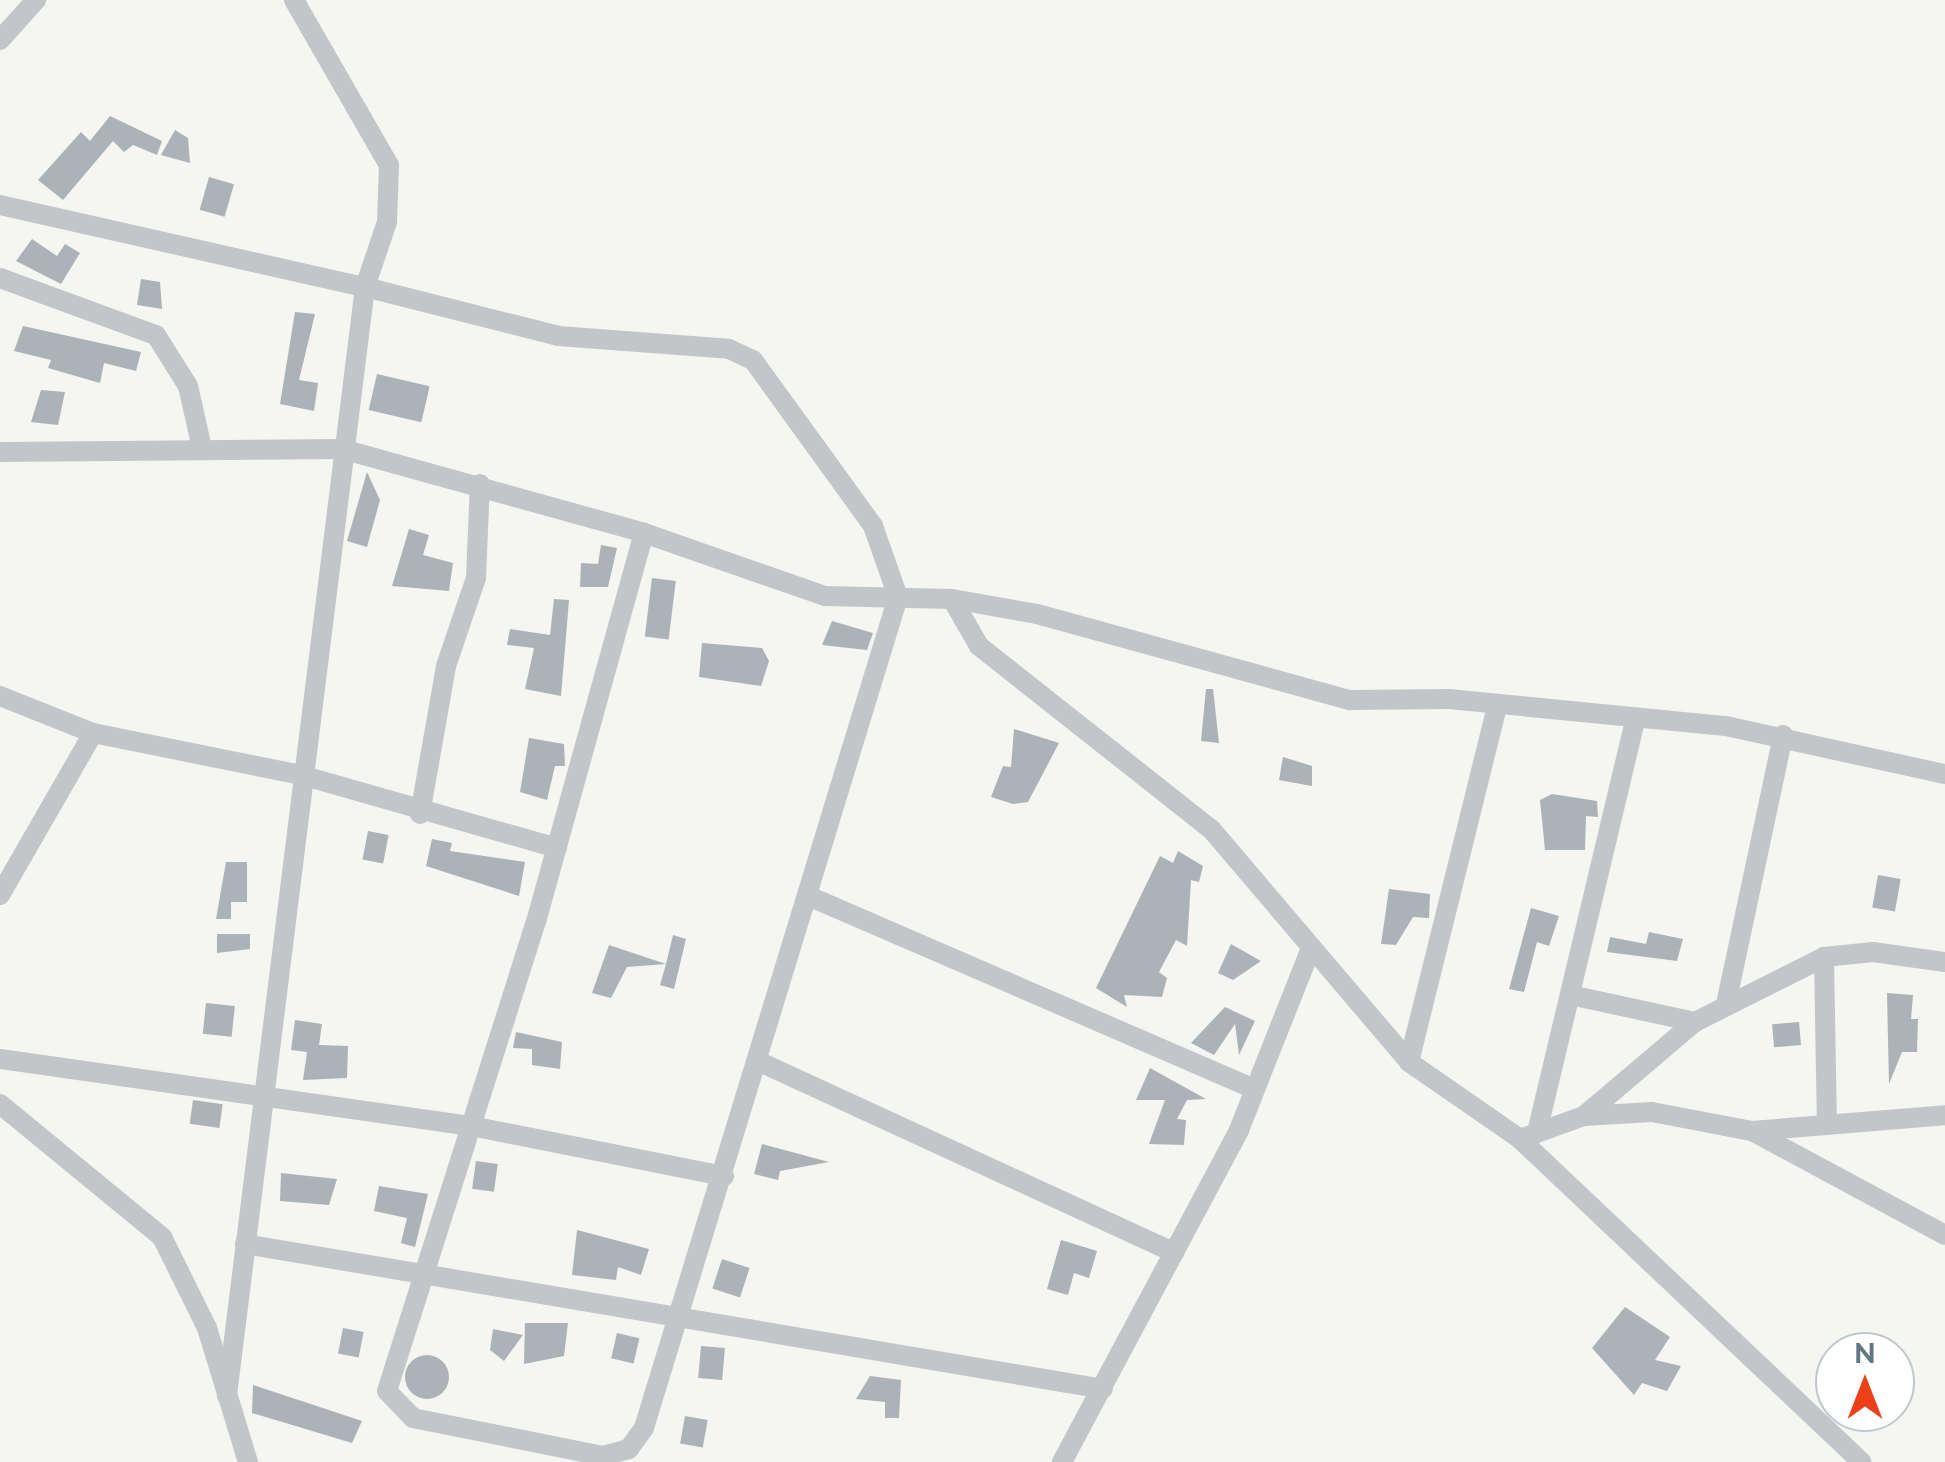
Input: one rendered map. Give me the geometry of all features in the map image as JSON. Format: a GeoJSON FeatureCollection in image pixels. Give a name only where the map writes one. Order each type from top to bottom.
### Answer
{"type":"FeatureCollection","features":[{"type":"Feature","properties":{"kind":"street"},"geometry":{"type":"LineString","coordinates":[[0,40],[36,0]]}},
{"type":"Feature","properties":{"kind":"street"},"geometry":{"type":"LineString","coordinates":[[227,1395],[342,449],[365,288],[387,222],[389,165],[294,0]]}},
{"type":"Feature","properties":{"kind":"street"},"geometry":{"type":"LineString","coordinates":[[0,205],[558,336],[729,349],[753,360],[873,526],[898,597],[813,898],[678,1324],[639,1441],[616,1456],[414,1418],[387,1391],[419,1271],[557,848],[644,533]]}},
{"type":"Feature","properties":{"kind":"street"},"geometry":{"type":"LineString","coordinates":[[0,278],[156,335],[188,386],[202,448]]}},
{"type":"Feature","properties":{"kind":"street"},"geometry":{"type":"LineString","coordinates":[[0,452],[342,449],[480,484],[644,533],[826,596],[952,599],[1092,626],[1324,696],[1636,718],[1783,736],[1945,774]]}},
{"type":"Feature","properties":{"kind":"street"},"geometry":{"type":"LineString","coordinates":[[420,814],[446,666],[476,578],[480,484]]}},
{"type":"Feature","properties":{"kind":"street"},"geometry":{"type":"LineString","coordinates":[[952,599],[979,646],[1211,829],[1409,1062],[1529,1134],[1861,1462]]}},
{"type":"Feature","properties":{"kind":"street"},"geometry":{"type":"LineString","coordinates":[[0,696],[93,732],[301,776],[420,814],[557,848]]}},
{"type":"Feature","properties":{"kind":"street"},"geometry":{"type":"LineString","coordinates":[[1409,1062],[1496,706]]}},
{"type":"Feature","properties":{"kind":"street"},"geometry":{"type":"LineString","coordinates":[[1529,1134],[1575,996],[1636,718]]}},
{"type":"Feature","properties":{"kind":"street"},"geometry":{"type":"LineString","coordinates":[[0,894],[93,732]]}},
{"type":"Feature","properties":{"kind":"street"},"geometry":{"type":"LineString","coordinates":[[1726,1004],[1783,736]]}},
{"type":"Feature","properties":{"kind":"street"},"geometry":{"type":"LineString","coordinates":[[813,898],[1254,1088]]}},
{"type":"Feature","properties":{"kind":"street"},"geometry":{"type":"LineString","coordinates":[[1062,1462],[1174,1252],[1254,1088],[1310,950]]}},
{"type":"Feature","properties":{"kind":"street"},"geometry":{"type":"LineString","coordinates":[[1584,1116],[1695,1022],[1824,956],[1873,952],[1945,962]]}},
{"type":"Feature","properties":{"kind":"street"},"geometry":{"type":"LineString","coordinates":[[1824,956],[1827,1125]]}},
{"type":"Feature","properties":{"kind":"street"},"geometry":{"type":"LineString","coordinates":[[1575,996],[1695,1022]]}},
{"type":"Feature","properties":{"kind":"street"},"geometry":{"type":"LineString","coordinates":[[0,1059],[263,1092],[466,1125],[724,1176]]}},
{"type":"Feature","properties":{"kind":"street"},"geometry":{"type":"LineString","coordinates":[[760,1062],[1174,1252]]}},
{"type":"Feature","properties":{"kind":"street"},"geometry":{"type":"LineString","coordinates":[[0,1104],[162,1237],[207,1328],[248,1462]]}},
{"type":"Feature","properties":{"kind":"street"},"geometry":{"type":"LineString","coordinates":[[1529,1134],[1584,1116],[1652,1112],[1752,1131],[1945,1115]]}},
{"type":"Feature","properties":{"kind":"street"},"geometry":{"type":"LineString","coordinates":[[1752,1131],[1945,1235]]}},
{"type":"Feature","properties":{"kind":"street"},"geometry":{"type":"LineString","coordinates":[[245,1244],[419,1271],[678,1324],[1102,1389]]}},
{"type":"Feature","properties":{"kind":"building"},"geometry":{"type":"Polygon","coordinates":[[[110,116],[162,141],[157,155],[133,145],[124,152],[113,141],[63,200],[38,180],[81,132],[90,141],[110,116]]]}},
{"type":"Feature","properties":{"kind":"building"},"geometry":{"type":"Polygon","coordinates":[[[175,130],[188,138],[190,163],[161,155],[175,130]]]}},
{"type":"Feature","properties":{"kind":"building"},"geometry":{"type":"Polygon","coordinates":[[[209,177],[234,184],[225,217],[200,210],[209,177]]]}},
{"type":"Feature","properties":{"kind":"building"},"geometry":{"type":"Polygon","coordinates":[[[32,239],[57,256],[65,244],[80,253],[61,284],[16,261],[32,239]]]}},
{"type":"Feature","properties":{"kind":"building"},"geometry":{"type":"Polygon","coordinates":[[[141,279],[160,282],[162,309],[137,305],[141,279]]]}},
{"type":"Feature","properties":{"kind":"building"},"geometry":{"type":"Polygon","coordinates":[[[295,312],[315,314],[299,380],[318,383],[314,411],[280,404],[295,312]]]}},
{"type":"Feature","properties":{"kind":"building"},"geometry":{"type":"Polygon","coordinates":[[[23,326],[141,352],[136,371],[104,363],[100,383],[48,368],[51,360],[14,351],[23,326]]]}},
{"type":"Feature","properties":{"kind":"building"},"geometry":{"type":"Polygon","coordinates":[[[377,374],[430,386],[421,422],[369,410],[377,374]]]}},
{"type":"Feature","properties":{"kind":"building"},"geometry":{"type":"Polygon","coordinates":[[[41,390],[65,392],[58,425],[31,422],[41,390]]]}},
{"type":"Feature","properties":{"kind":"building"},"geometry":{"type":"Polygon","coordinates":[[[367,472],[380,500],[367,547],[347,541],[367,472]]]}},
{"type":"Feature","properties":{"kind":"building"},"geometry":{"type":"Polygon","coordinates":[[[409,529],[429,535],[423,555],[453,563],[449,591],[392,586],[409,529]]]}},
{"type":"Feature","properties":{"kind":"building"},"geometry":{"type":"Polygon","coordinates":[[[601,545],[617,548],[608,587],[580,587],[581,563],[598,564],[601,545]]]}},
{"type":"Feature","properties":{"kind":"building"},"geometry":{"type":"Polygon","coordinates":[[[652,578],[676,581],[669,639],[645,637],[652,578]]]}},
{"type":"Feature","properties":{"kind":"building"},"geometry":{"type":"Polygon","coordinates":[[[554,599],[569,600],[561,696],[525,689],[534,648],[507,645],[510,629],[550,635],[554,599]]]}},
{"type":"Feature","properties":{"kind":"building"},"geometry":{"type":"Polygon","coordinates":[[[832,621],[873,633],[867,650],[822,645],[832,621]]]}},
{"type":"Feature","properties":{"kind":"building"},"geometry":{"type":"Polygon","coordinates":[[[702,643],[762,648],[769,661],[761,686],[699,677],[702,643]]]}},
{"type":"Feature","properties":{"kind":"building"},"geometry":{"type":"Polygon","coordinates":[[[1206,689],[1213,689],[1219,743],[1201,741],[1206,689]]]}},
{"type":"Feature","properties":{"kind":"building"},"geometry":{"type":"Polygon","coordinates":[[[1014,729],[1059,743],[1028,802],[1013,804],[991,797],[1003,766],[1011,767],[1014,729]]]}},
{"type":"Feature","properties":{"kind":"building"},"geometry":{"type":"Polygon","coordinates":[[[529,738],[564,744],[565,766],[555,766],[547,800],[520,792],[529,738]]]}},
{"type":"Feature","properties":{"kind":"building"},"geometry":{"type":"Polygon","coordinates":[[[1283,757],[1312,766],[1312,786],[1279,780],[1283,757]]]}},
{"type":"Feature","properties":{"kind":"building"},"geometry":{"type":"Polygon","coordinates":[[[1552,794],[1597,801],[1598,817],[1586,816],[1585,850],[1545,850],[1540,800],[1552,794]]]}},
{"type":"Feature","properties":{"kind":"building"},"geometry":{"type":"Polygon","coordinates":[[[368,831],[389,835],[383,863],[362,859],[368,831]]]}},
{"type":"Feature","properties":{"kind":"building"},"geometry":{"type":"Polygon","coordinates":[[[432,839],[452,843],[450,851],[525,862],[519,896],[426,866],[432,839]]]}},
{"type":"Feature","properties":{"kind":"building"},"geometry":{"type":"Polygon","coordinates":[[[1178,851],[1203,866],[1199,882],[1191,880],[1187,946],[1176,940],[1159,972],[1167,978],[1162,997],[1124,995],[1127,1007],[1096,988],[1160,856],[1173,863],[1178,851]]]}},
{"type":"Feature","properties":{"kind":"building"},"geometry":{"type":"Polygon","coordinates":[[[226,862],[247,862],[247,902],[231,902],[231,919],[216,919],[226,862]]]}},
{"type":"Feature","properties":{"kind":"building"},"geometry":{"type":"Polygon","coordinates":[[[1878,875],[1901,879],[1895,911],[1872,907],[1878,875]]]}},
{"type":"Feature","properties":{"kind":"building"},"geometry":{"type":"Polygon","coordinates":[[[1389,889],[1430,894],[1429,918],[1413,917],[1396,945],[1381,944],[1389,889]]]}},
{"type":"Feature","properties":{"kind":"building"},"geometry":{"type":"Polygon","coordinates":[[[1531,908],[1559,916],[1549,946],[1537,942],[1524,992],[1509,989],[1531,908]]]}},
{"type":"Feature","properties":{"kind":"building"},"geometry":{"type":"Polygon","coordinates":[[[1649,932],[1683,939],[1677,961],[1607,952],[1610,937],[1646,944],[1649,932]]]}},
{"type":"Feature","properties":{"kind":"building"},"geometry":{"type":"Polygon","coordinates":[[[217,934],[250,934],[250,949],[217,953],[217,934]]]}},
{"type":"Feature","properties":{"kind":"building"},"geometry":{"type":"Polygon","coordinates":[[[673,935],[686,939],[674,989],[660,985],[673,935]]]}},
{"type":"Feature","properties":{"kind":"building"},"geometry":{"type":"Polygon","coordinates":[[[1231,944],[1261,961],[1233,980],[1218,973],[1231,944]]]}},
{"type":"Feature","properties":{"kind":"building"},"geometry":{"type":"Polygon","coordinates":[[[609,945],[666,964],[627,967],[611,998],[592,993],[609,945]]]}},
{"type":"Feature","properties":{"kind":"building"},"geometry":{"type":"Polygon","coordinates":[[[1887,993],[1913,995],[1911,1019],[1918,1019],[1917,1052],[1902,1052],[1889,1084],[1887,993]]]}},
{"type":"Feature","properties":{"kind":"building"},"geometry":{"type":"Polygon","coordinates":[[[206,1003],[235,1006],[232,1037],[203,1034],[206,1003]]]}},
{"type":"Feature","properties":{"kind":"building"},"geometry":{"type":"Polygon","coordinates":[[[1225,1007],[1255,1021],[1239,1055],[1235,1024],[1214,1055],[1191,1043],[1225,1007]]]}},
{"type":"Feature","properties":{"kind":"building"},"geometry":{"type":"Polygon","coordinates":[[[295,1020],[322,1024],[319,1045],[348,1046],[347,1078],[303,1080],[307,1052],[291,1050],[295,1020]]]}},
{"type":"Feature","properties":{"kind":"building"},"geometry":{"type":"Polygon","coordinates":[[[1799,1022],[1801,1045],[1774,1047],[1772,1024],[1799,1022]]]}},
{"type":"Feature","properties":{"kind":"building"},"geometry":{"type":"Polygon","coordinates":[[[516,1032],[562,1042],[560,1069],[532,1065],[532,1049],[513,1048],[516,1032]]]}},
{"type":"Feature","properties":{"kind":"building"},"geometry":{"type":"Polygon","coordinates":[[[1150,1068],[1206,1099],[1187,1100],[1177,1119],[1186,1120],[1184,1145],[1149,1144],[1165,1100],[1136,1100],[1150,1068]]]}},
{"type":"Feature","properties":{"kind":"building"},"geometry":{"type":"Polygon","coordinates":[[[193,1100],[223,1104],[219,1128],[190,1124],[193,1100]]]}},
{"type":"Feature","properties":{"kind":"building"},"geometry":{"type":"Polygon","coordinates":[[[762,1144],[829,1162],[780,1171],[778,1180],[754,1174],[762,1144]]]}},
{"type":"Feature","properties":{"kind":"building"},"geometry":{"type":"Polygon","coordinates":[[[476,1161],[498,1164],[494,1192],[472,1189],[476,1161]]]}},
{"type":"Feature","properties":{"kind":"building"},"geometry":{"type":"Polygon","coordinates":[[[281,1173],[337,1179],[329,1205],[280,1201],[281,1173]]]}},
{"type":"Feature","properties":{"kind":"building"},"geometry":{"type":"Polygon","coordinates":[[[379,1186],[428,1194],[415,1247],[401,1243],[407,1218],[374,1211],[379,1186]]]}},
{"type":"Feature","properties":{"kind":"building"},"geometry":{"type":"Polygon","coordinates":[[[577,1230],[649,1249],[641,1275],[618,1267],[616,1280],[572,1275],[577,1230]]]}},
{"type":"Feature","properties":{"kind":"building"},"geometry":{"type":"Polygon","coordinates":[[[1061,1240],[1097,1251],[1089,1278],[1074,1273],[1068,1295],[1047,1289],[1061,1240]]]}},
{"type":"Feature","properties":{"kind":"building"},"geometry":{"type":"Polygon","coordinates":[[[722,1259],[750,1268],[740,1297],[712,1288],[722,1259]]]}},
{"type":"Feature","properties":{"kind":"building"},"geometry":{"type":"Polygon","coordinates":[[[1625,1307],[1670,1337],[1655,1360],[1681,1366],[1667,1391],[1642,1383],[1634,1395],[1592,1348],[1625,1307]]]}},
{"type":"Feature","properties":{"kind":"building"},"geometry":{"type":"Polygon","coordinates":[[[525,1323],[568,1323],[564,1356],[524,1364],[525,1323]]]}},
{"type":"Feature","properties":{"kind":"building"},"geometry":{"type":"Polygon","coordinates":[[[343,1328],[364,1332],[359,1358],[338,1354],[343,1328]]]}},
{"type":"Feature","properties":{"kind":"building"},"geometry":{"type":"Polygon","coordinates":[[[493,1329],[523,1335],[504,1361],[490,1350],[493,1329]]]}},
{"type":"Feature","properties":{"kind":"building"},"geometry":{"type":"Polygon","coordinates":[[[617,1333],[639,1338],[634,1364],[611,1358],[617,1333]]]}},
{"type":"Feature","properties":{"kind":"building"},"geometry":{"type":"Polygon","coordinates":[[[701,1346],[725,1348],[722,1380],[698,1378],[701,1346]]]}},
{"type":"Feature","properties":{"kind":"building"},"geometry":{"type":"Polygon","coordinates":[[[427,1355],[442,1362],[449,1377],[442,1392],[427,1399],[412,1392],[405,1377],[412,1362],[427,1355]]]}},
{"type":"Feature","properties":{"kind":"building"},"geometry":{"type":"Polygon","coordinates":[[[870,1376],[901,1380],[899,1418],[885,1418],[885,1402],[856,1399],[870,1376]]]}},
{"type":"Feature","properties":{"kind":"building"},"geometry":{"type":"Polygon","coordinates":[[[253,1385],[362,1421],[352,1443],[252,1413],[253,1385]]]}},
{"type":"Feature","properties":{"kind":"building"},"geometry":{"type":"Polygon","coordinates":[[[685,1416],[708,1420],[703,1448],[680,1444],[685,1416]]]}}]}
